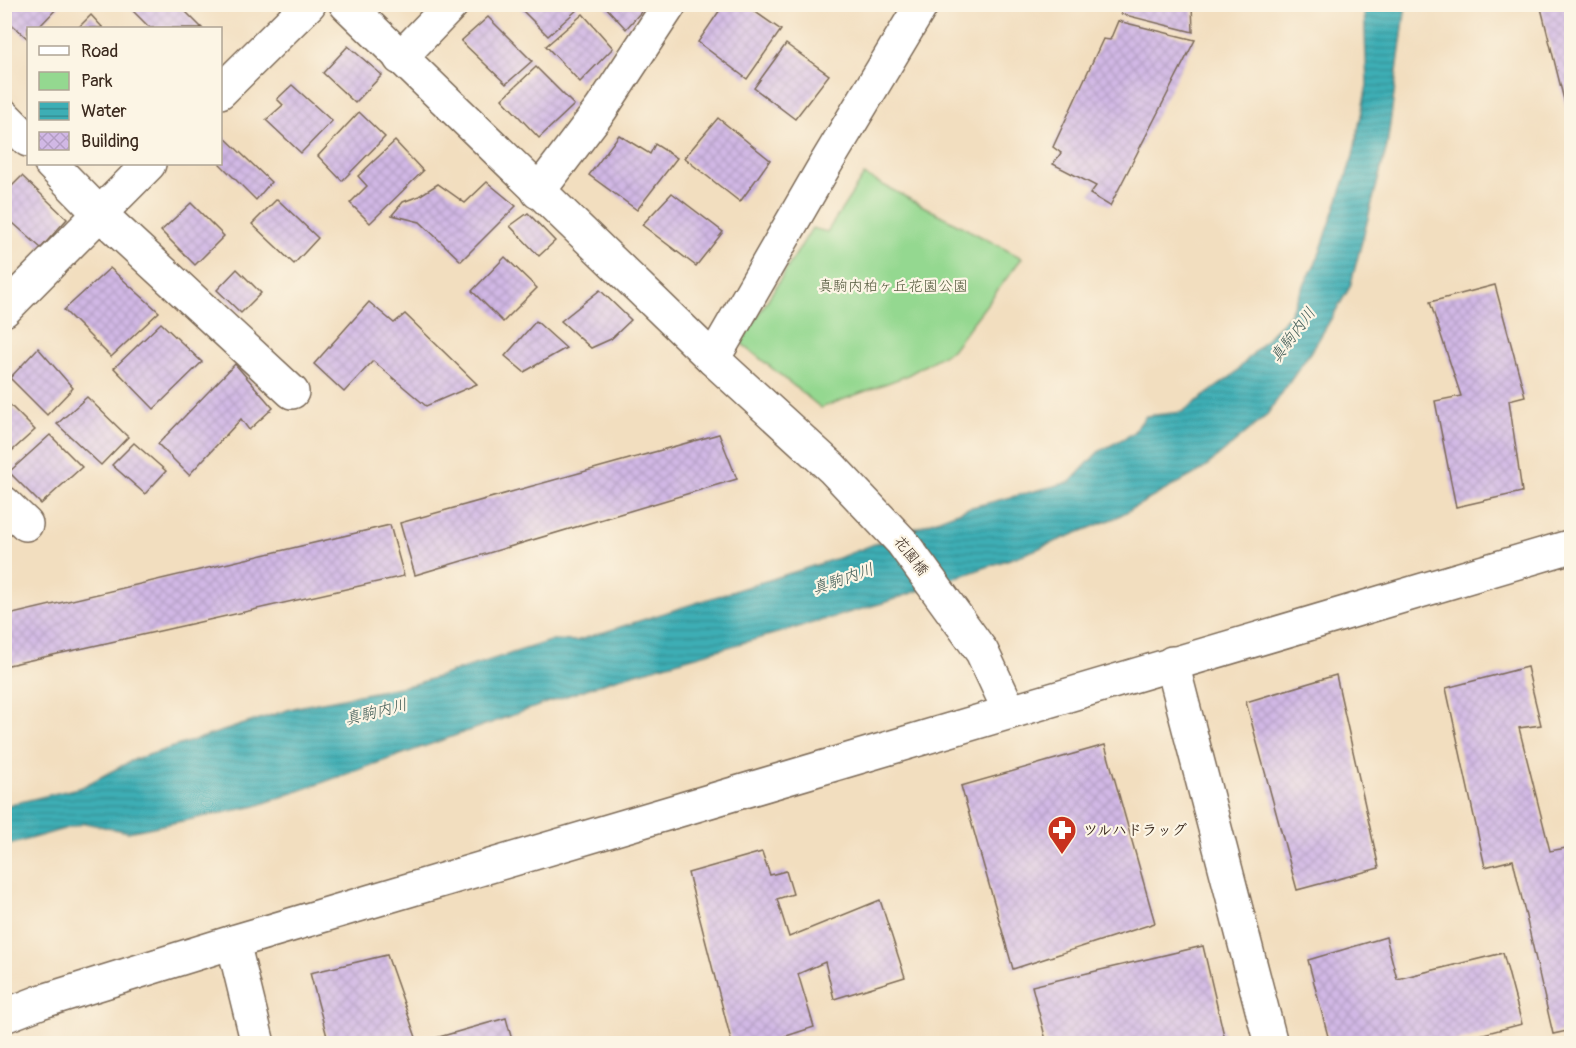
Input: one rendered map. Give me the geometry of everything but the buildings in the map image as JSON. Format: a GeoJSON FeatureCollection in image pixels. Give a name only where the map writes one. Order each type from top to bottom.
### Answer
{"type":"FeatureCollection","features":[{"type":"Feature","properties":{"kind":"street"},"geometry":{"type":"LineString","coordinates":[[222,90],[309,4]]}},
{"type":"Feature","properties":{"kind":"street","name":"花園橋"},"geometry":{"type":"LineString","coordinates":[[346,4],[538,192],[832,468],[902,542],[982,652],[1010,712]]}},
{"type":"Feature","properties":{"kind":"street"},"geometry":{"type":"LineString","coordinates":[[400,58],[452,4]]}},
{"type":"Feature","properties":{"kind":"street"},"geometry":{"type":"LineString","coordinates":[[538,192],[601,109],[670,4]]}},
{"type":"Feature","properties":{"kind":"street"},"geometry":{"type":"LineString","coordinates":[[713,358],[922,4]]}},
{"type":"Feature","properties":{"kind":"street"},"geometry":{"type":"LineString","coordinates":[[4,116],[27,139]]}},
{"type":"Feature","properties":{"kind":"street"},"geometry":{"type":"LineString","coordinates":[[52,165],[99,213],[292,392]]}},
{"type":"Feature","properties":{"kind":"street"},"geometry":{"type":"LineString","coordinates":[[4,310],[148,165]]}},
{"type":"Feature","properties":{"kind":"street"},"geometry":{"type":"LineString","coordinates":[[4,1016],[40,1002],[233,942],[1572,546]]}},
{"type":"Feature","properties":{"kind":"street"},"geometry":{"type":"LineString","coordinates":[[1173,663],[1271,1044]]}},
{"type":"Feature","properties":{"kind":"street"},"geometry":{"type":"LineString","coordinates":[[233,942],[258,1044]]}},
{"type":"Feature","properties":{"kind":"green space","name":"真駒内柏ヶ丘花園公園"},"geometry":{"type":"Polygon","coordinates":[[[864,175],[1022,258],[952,350],[906,376],[821,408],[741,343],[812,228],[827,232],[864,175]]]}},
{"type":"Feature","properties":{"kind":"water","name":"真駒内川"},"geometry":{"type":"Polygon","coordinates":[[[1364,5],[1406,5],[1387,146],[1350,287],[1316,344],[1266,416],[1202,470],[1117,517],[1027,553],[883,603],[612,680],[256,806],[128,832],[85,823],[5,846],[4,806],[82,787],[133,760],[297,707],[415,684],[553,640],[576,641],[841,557],[968,508],[1070,482],[1098,452],[1132,434],[1146,416],[1182,412],[1233,375],[1288,316],[1318,258],[1353,156],[1367,85],[1364,5]]]}},
{"type":"Feature","properties":{"kind":"place","name":"ツルハドラッグ"},"geometry":{"type":"Point","coordinates":[1062,856]}}]}
